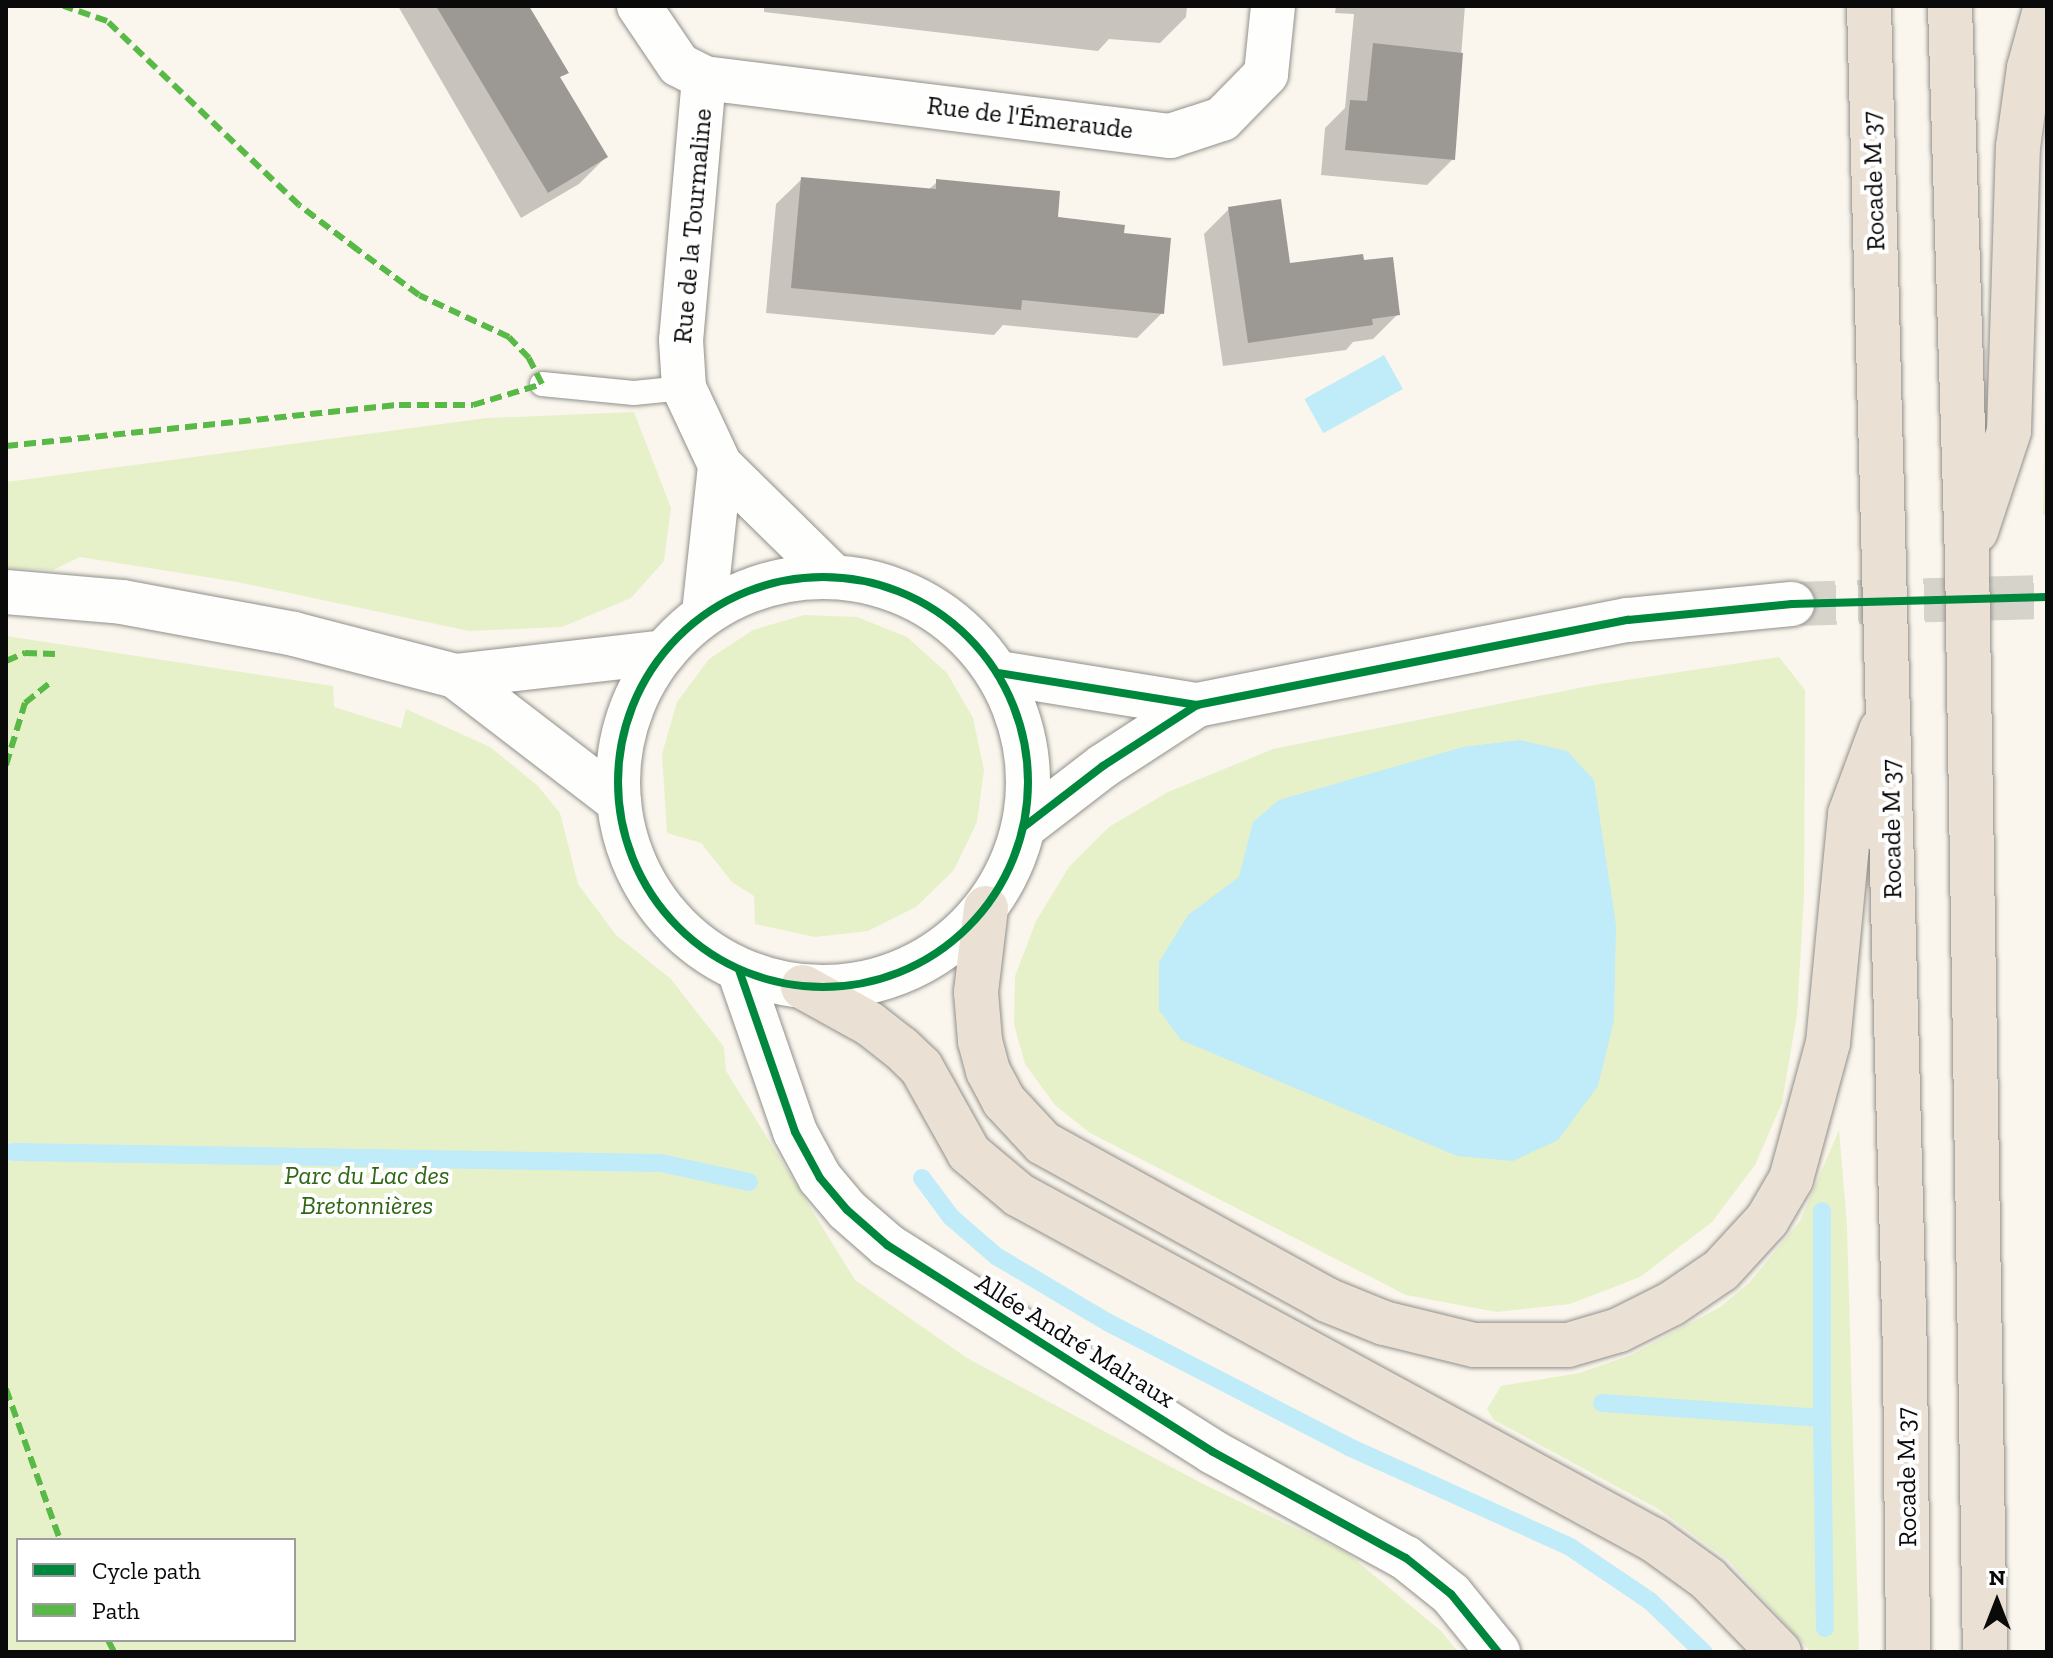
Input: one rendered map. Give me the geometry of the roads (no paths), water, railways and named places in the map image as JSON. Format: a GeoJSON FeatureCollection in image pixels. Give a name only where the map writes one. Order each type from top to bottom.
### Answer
{"type":"FeatureCollection","features":[{"type":"Feature","properties":{"kind":"highway","name":"Rocade M 37"},"geometry":{"type":"LineString","coordinates":[[1869,6],[1889,709],[1908,1652]]}},
{"type":"Feature","properties":{"kind":"highway"},"geometry":{"type":"LineString","coordinates":[[1950,6],[1967,560],[1985,1652]]}},
{"type":"Feature","properties":{"kind":"highway"},"geometry":{"type":"LineString","coordinates":[[1967,560],[2009,431],[2018,147],[2029,68],[2046,6]]}},
{"type":"Feature","properties":{"kind":"highway"},"geometry":{"type":"LineString","coordinates":[[986,908],[976,992],[980,1041],[988,1071],[1004,1101],[1043,1143],[1327,1300],[1384,1323],[1474,1345],[1568,1345],[1619,1330],[1671,1304],[1721,1270],[1767,1220],[1791,1179],[1828,1043],[1850,814],[1889,709]]}},
{"type":"Feature","properties":{"kind":"highway"},"geometry":{"type":"LineString","coordinates":[[803,987],[870,1024],[911,1058],[969,1153],[1019,1195],[1654,1540],[1708,1579],[1779,1652]]}},
{"type":"Feature","properties":{"kind":"street","name":"Rue de la Tourmaline"},"geometry":{"type":"LineString","coordinates":[[639,6],[679,65],[704,78],[681,340],[684,388],[720,465],[833,576]]}},
{"type":"Feature","properties":{"kind":"street","name":"Rue de l'Émeraude"},"geometry":{"type":"LineString","coordinates":[[704,78],[1170,136],[1222,119],[1266,74],[1273,6]]}},
{"type":"Feature","properties":{"kind":"street"},"geometry":{"type":"LineString","coordinates":[[704,613],[720,465]]}},
{"type":"Feature","properties":{"kind":"street"},"geometry":{"type":"LineString","coordinates":[[833,576],[898,590],[944,616],[999,673],[1021,721],[1030,774],[1025,826],[1010,869],[986,908],[936,955],[872,983],[803,987],[739,970],[689,940],[650,895],[625,841],[619,802],[624,725],[654,662],[704,613],[767,583],[833,576]]}},
{"type":"Feature","properties":{"kind":"street"},"geometry":{"type":"LineString","coordinates":[[6,592],[91,598],[263,628],[455,676],[665,652]]}},
{"type":"Feature","properties":{"kind":"street"},"geometry":{"type":"LineString","coordinates":[[999,673],[1197,705],[1628,620],[1792,604]]}},
{"type":"Feature","properties":{"kind":"street"},"geometry":{"type":"LineString","coordinates":[[455,676],[619,802]]}},
{"type":"Feature","properties":{"kind":"street"},"geometry":{"type":"LineString","coordinates":[[1025,826],[1103,766],[1197,705]]}},
{"type":"Feature","properties":{"kind":"street","name":"Allée André Malraux"},"geometry":{"type":"LineString","coordinates":[[739,970],[800,1142],[847,1210],[887,1245],[1213,1452],[1406,1558],[1451,1594],[1498,1652]]}},
{"type":"Feature","properties":{"kind":"lane"},"geometry":{"type":"LineString","coordinates":[[542,384],[634,393],[684,388]]}},
{"type":"Feature","properties":{"kind":"water"},"geometry":{"type":"Polygon","coordinates":[[[1384,355],[1403,389],[1323,433],[1304,399],[1384,355]]]}},
{"type":"Feature","properties":{"kind":"water"},"geometry":{"type":"Polygon","coordinates":[[[1520,740],[1567,751],[1594,780],[1616,925],[1614,1020],[1598,1086],[1558,1140],[1513,1161],[1457,1156],[1181,1040],[1159,1010],[1159,962],[1188,915],[1239,877],[1253,822],[1279,800],[1463,747],[1520,740]]]}},
{"type":"Feature","properties":{"kind":"waterway"},"geometry":{"type":"LineString","coordinates":[[13,1152],[661,1163],[749,1182]]}},
{"type":"Feature","properties":{"kind":"waterway"},"geometry":{"type":"LineString","coordinates":[[922,1178],[951,1217],[996,1256],[1109,1323],[1349,1447],[1570,1547],[1650,1601],[1703,1652]]}},
{"type":"Feature","properties":{"kind":"waterway"},"geometry":{"type":"LineString","coordinates":[[1822,1211],[1822,1418]]}},
{"type":"Feature","properties":{"kind":"waterway"},"geometry":{"type":"LineString","coordinates":[[1602,1403],[1822,1418],[1825,1628]]}},
{"type":"Feature","properties":{"kind":"tunnel"},"geometry":{"type":"LineString","coordinates":[[1792,604],[2047,597]]}},
{"type":"Feature","properties":{"kind":"park label","name":"Parc du Lac des Bretonnières"},"geometry":{"type":"Point","coordinates":[367,1191]}}]}
